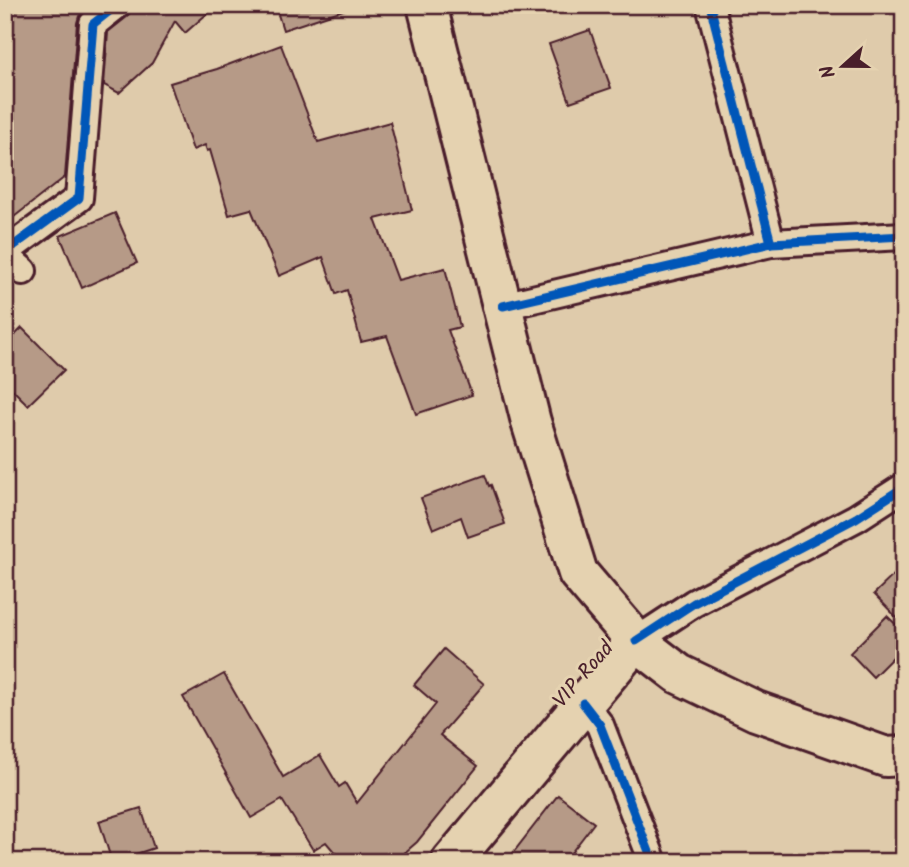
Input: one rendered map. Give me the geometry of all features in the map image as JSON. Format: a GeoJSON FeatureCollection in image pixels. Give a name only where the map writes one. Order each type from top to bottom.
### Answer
{"type":"FeatureCollection","features":[{"type":"Feature","properties":{"kind":"main road"},"geometry":{"type":"LineString","coordinates":[[427,5],[531,422],[578,573],[636,641]]}},
{"type":"Feature","properties":{"kind":"main road","name":"VIP Road"},"geometry":{"type":"LineString","coordinates":[[451,862],[636,641],[679,674],[756,711],[886,757],[904,756]]}},
{"type":"Feature","properties":{"kind":"street"},"geometry":{"type":"LineString","coordinates":[[11,260],[79,198],[93,24],[117,5]]}},
{"type":"Feature","properties":{"kind":"street"},"geometry":{"type":"LineString","coordinates":[[710,5],[771,243]]}},
{"type":"Feature","properties":{"kind":"street"},"geometry":{"type":"LineString","coordinates":[[503,306],[771,243],[904,236]]}},
{"type":"Feature","properties":{"kind":"street"},"geometry":{"type":"LineString","coordinates":[[636,641],[694,603],[856,518],[904,487]]}},
{"type":"Feature","properties":{"kind":"street"},"geometry":{"type":"LineString","coordinates":[[583,703],[600,725],[653,862]]}},
{"type":"Feature","properties":{"kind":"building"},"geometry":{"type":"Polygon","coordinates":[[[5,5],[91,5],[79,16],[77,23],[65,177],[5,224],[5,5]]]}},
{"type":"Feature","properties":{"kind":"building"},"geometry":{"type":"Polygon","coordinates":[[[132,5],[217,5],[185,33],[175,21],[152,63],[119,93],[104,85],[108,32],[127,17],[132,5]]]}},
{"type":"Feature","properties":{"kind":"building"},"geometry":{"type":"Polygon","coordinates":[[[275,5],[345,5],[346,9],[283,30],[275,5]]]}},
{"type":"Feature","properties":{"kind":"building"},"geometry":{"type":"Polygon","coordinates":[[[590,30],[611,88],[570,102],[549,44],[590,30]]]}},
{"type":"Feature","properties":{"kind":"building"},"geometry":{"type":"Polygon","coordinates":[[[281,45],[318,142],[390,122],[412,210],[375,219],[398,280],[445,268],[460,327],[448,330],[472,395],[416,414],[387,336],[361,342],[347,290],[336,294],[323,257],[279,276],[251,209],[229,215],[210,150],[207,151],[205,145],[193,150],[170,83],[281,45]]]}},
{"type":"Feature","properties":{"kind":"building"},"geometry":{"type":"Polygon","coordinates":[[[115,213],[137,263],[82,288],[60,236],[115,213]]]}},
{"type":"Feature","properties":{"kind":"building"},"geometry":{"type":"Polygon","coordinates":[[[22,328],[64,370],[28,405],[5,382],[5,345],[22,328]]]}},
{"type":"Feature","properties":{"kind":"building"},"geometry":{"type":"Polygon","coordinates":[[[485,475],[505,524],[468,537],[461,517],[433,529],[421,498],[485,475]]]}},
{"type":"Feature","properties":{"kind":"building"},"geometry":{"type":"Polygon","coordinates":[[[904,565],[904,625],[874,594],[904,565]]]}},
{"type":"Feature","properties":{"kind":"building"},"geometry":{"type":"Polygon","coordinates":[[[887,616],[904,632],[904,646],[873,677],[850,653],[887,616]]]}},
{"type":"Feature","properties":{"kind":"building"},"geometry":{"type":"Polygon","coordinates":[[[444,649],[484,684],[440,735],[478,766],[417,842],[394,862],[343,862],[326,842],[313,850],[282,800],[251,818],[183,697],[224,674],[283,777],[320,755],[339,787],[345,783],[357,803],[436,704],[414,685],[444,649]]]}},
{"type":"Feature","properties":{"kind":"building"},"geometry":{"type":"Polygon","coordinates":[[[558,795],[594,823],[564,862],[506,862],[558,795]]]}},
{"type":"Feature","properties":{"kind":"building"},"geometry":{"type":"Polygon","coordinates":[[[141,808],[154,848],[112,862],[99,821],[141,808]]]}},
{"type":"Feature","properties":{"kind":"cycle path"},"geometry":{"type":"LineString","coordinates":[[5,252],[79,198],[93,24],[117,5]]}},
{"type":"Feature","properties":{"kind":"cycle path"},"geometry":{"type":"LineString","coordinates":[[710,5],[771,243]]}},
{"type":"Feature","properties":{"kind":"cycle path"},"geometry":{"type":"LineString","coordinates":[[503,306],[771,243],[904,236]]}},
{"type":"Feature","properties":{"kind":"cycle path"},"geometry":{"type":"LineString","coordinates":[[636,641],[694,603],[856,518],[904,487]]}},
{"type":"Feature","properties":{"kind":"cycle path"},"geometry":{"type":"LineString","coordinates":[[583,703],[600,725],[653,862]]}}]}
